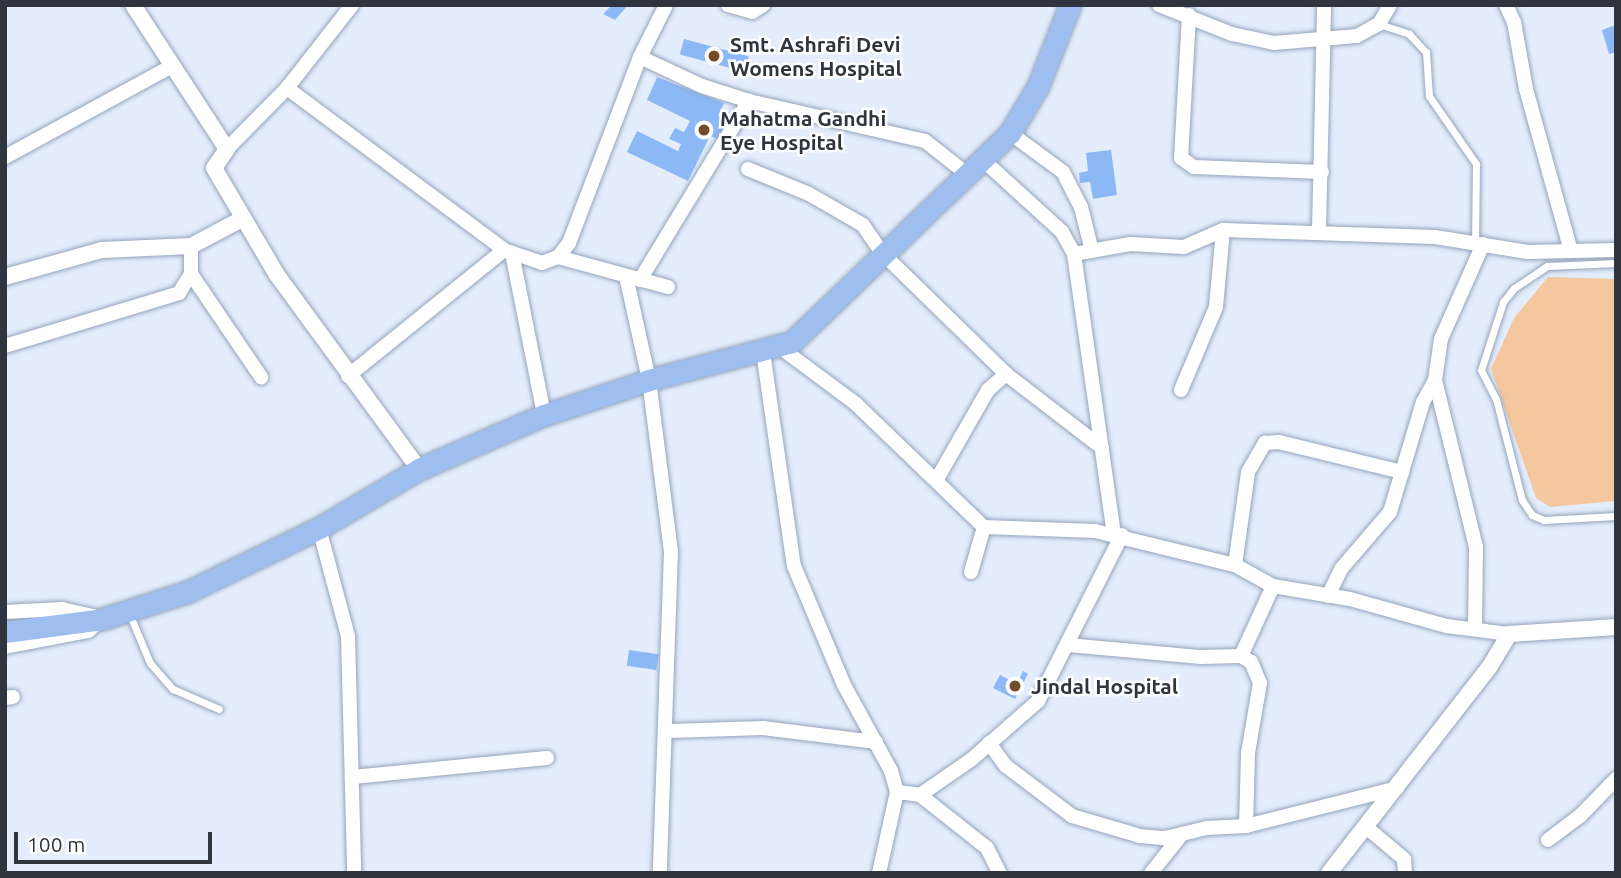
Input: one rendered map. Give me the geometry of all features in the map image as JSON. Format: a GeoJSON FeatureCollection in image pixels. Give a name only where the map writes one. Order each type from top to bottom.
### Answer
{"type":"FeatureCollection","features":[{"type":"Feature","properties":{"kind":"main road"},"geometry":{"type":"LineString","coordinates":[[5,632],[102,619],[128,613],[187,592],[319,528],[419,469],[544,415],[649,380],[772,350],[807,328],[881,253],[1010,133],[1038,86],[1070,5]]}},
{"type":"Feature","properties":{"kind":"street"},"geometry":{"type":"LineString","coordinates":[[133,5],[227,149]]}},
{"type":"Feature","properties":{"kind":"street"},"geometry":{"type":"LineString","coordinates":[[352,5],[287,88],[227,149],[214,167],[242,219],[348,376],[419,469]]}},
{"type":"Feature","properties":{"kind":"street"},"geometry":{"type":"LineString","coordinates":[[287,88],[508,251],[542,263],[558,257],[569,243],[640,57],[666,5]]}},
{"type":"Feature","properties":{"kind":"street"},"geometry":{"type":"LineString","coordinates":[[728,5],[752,12],[763,5]]}},
{"type":"Feature","properties":{"kind":"street"},"geometry":{"type":"LineString","coordinates":[[1159,5],[1232,34],[1275,43],[1357,36],[1380,24],[1390,5]]}},
{"type":"Feature","properties":{"kind":"street"},"geometry":{"type":"LineString","coordinates":[[1319,231],[1324,5]]}},
{"type":"Feature","properties":{"kind":"street"},"geometry":{"type":"LineString","coordinates":[[1506,5],[1514,22],[1563,256]]}},
{"type":"Feature","properties":{"kind":"street"},"geometry":{"type":"LineString","coordinates":[[1189,15],[1181,158],[1194,167],[1322,172]]}},
{"type":"Feature","properties":{"kind":"street"},"geometry":{"type":"LineString","coordinates":[[640,57],[702,86],[749,101],[925,141],[975,167],[1062,232],[1074,254],[1102,448],[1118,535],[1068,645],[1038,701],[989,743],[920,795]]}},
{"type":"Feature","properties":{"kind":"street"},"geometry":{"type":"LineString","coordinates":[[5,157],[172,66]]}},
{"type":"Feature","properties":{"kind":"street"},"geometry":{"type":"LineString","coordinates":[[660,873],[668,731],[671,551],[633,278],[749,101]]}},
{"type":"Feature","properties":{"kind":"street"},"geometry":{"type":"LineString","coordinates":[[1010,133],[1063,172],[1081,207],[1092,251]]}},
{"type":"Feature","properties":{"kind":"street"},"geometry":{"type":"LineString","coordinates":[[748,169],[847,214],[863,225],[881,253],[1006,374],[1102,448]]}},
{"type":"Feature","properties":{"kind":"street"},"geometry":{"type":"LineString","coordinates":[[5,277],[102,250],[191,246],[242,219]]}},
{"type":"Feature","properties":{"kind":"street"},"geometry":{"type":"LineString","coordinates":[[1074,254],[1130,244],[1184,247],[1223,230],[1319,231],[1479,243],[1563,256],[1616,250]]}},
{"type":"Feature","properties":{"kind":"street"},"geometry":{"type":"LineString","coordinates":[[1181,390],[1216,307],[1223,230]]}},
{"type":"Feature","properties":{"kind":"street"},"geometry":{"type":"LineString","coordinates":[[1328,596],[1341,569],[1390,512],[1423,402],[1435,380],[1441,339],[1479,243]]}},
{"type":"Feature","properties":{"kind":"street"},"geometry":{"type":"LineString","coordinates":[[5,346],[179,292],[191,274],[191,246]]}},
{"type":"Feature","properties":{"kind":"street"},"geometry":{"type":"LineString","coordinates":[[348,376],[508,251]]}},
{"type":"Feature","properties":{"kind":"street"},"geometry":{"type":"LineString","coordinates":[[508,251],[544,415]]}},
{"type":"Feature","properties":{"kind":"street"},"geometry":{"type":"LineString","coordinates":[[558,257],[668,287]]}},
{"type":"Feature","properties":{"kind":"street"},"geometry":{"type":"LineString","coordinates":[[191,274],[261,377]]}},
{"type":"Feature","properties":{"kind":"street"},"geometry":{"type":"LineString","coordinates":[[772,350],[856,404],[984,527],[1038,526],[1118,535],[1235,565],[1273,586],[1475,629],[1509,634],[1616,627]]}},
{"type":"Feature","properties":{"kind":"street"},"geometry":{"type":"LineString","coordinates":[[772,350],[794,566],[844,685],[876,742],[897,792],[879,873]]}},
{"type":"Feature","properties":{"kind":"street"},"geometry":{"type":"LineString","coordinates":[[936,479],[988,390],[1006,374]]}},
{"type":"Feature","properties":{"kind":"street"},"geometry":{"type":"LineString","coordinates":[[1435,380],[1476,547],[1475,629]]}},
{"type":"Feature","properties":{"kind":"street"},"geometry":{"type":"LineString","coordinates":[[1235,565],[1248,472],[1265,443],[1279,442],[1402,472]]}},
{"type":"Feature","properties":{"kind":"street"},"geometry":{"type":"LineString","coordinates":[[971,572],[984,527]]}},
{"type":"Feature","properties":{"kind":"street"},"geometry":{"type":"LineString","coordinates":[[319,528],[348,636],[354,873]]}},
{"type":"Feature","properties":{"kind":"street"},"geometry":{"type":"LineString","coordinates":[[1241,656],[1273,586]]}},
{"type":"Feature","properties":{"kind":"street"},"geometry":{"type":"LineString","coordinates":[[5,612],[62,609],[102,619]]}},
{"type":"Feature","properties":{"kind":"street"},"geometry":{"type":"LineString","coordinates":[[5,647],[88,631],[102,619]]}},
{"type":"Feature","properties":{"kind":"street"},"geometry":{"type":"LineString","coordinates":[[1329,873],[1398,788],[1490,666],[1509,634]]}},
{"type":"Feature","properties":{"kind":"street"},"geometry":{"type":"LineString","coordinates":[[1068,645],[1201,657],[1241,656],[1251,662],[1260,683],[1248,752],[1245,826]]}},
{"type":"Feature","properties":{"kind":"street"},"geometry":{"type":"LineString","coordinates":[[668,731],[763,728],[876,742]]}},
{"type":"Feature","properties":{"kind":"street"},"geometry":{"type":"LineString","coordinates":[[989,743],[1006,766],[1072,816],[1140,836],[1165,838],[1245,826],[1398,788]]}},
{"type":"Feature","properties":{"kind":"street"},"geometry":{"type":"LineString","coordinates":[[352,777],[547,758]]}},
{"type":"Feature","properties":{"kind":"street"},"geometry":{"type":"LineString","coordinates":[[1548,840],[1580,816],[1616,779]]}},
{"type":"Feature","properties":{"kind":"street"},"geometry":{"type":"LineString","coordinates":[[897,792],[920,795],[987,848],[1000,873]]}},
{"type":"Feature","properties":{"kind":"street"},"geometry":{"type":"LineString","coordinates":[[1366,827],[1404,859],[1405,873]]}},
{"type":"Feature","properties":{"kind":"street"},"geometry":{"type":"LineString","coordinates":[[1151,873],[1182,834]]}},
{"type":"Feature","properties":{"kind":"lane"},"geometry":{"type":"LineString","coordinates":[[1380,24],[1409,34],[1426,52],[1429,96],[1476,164],[1479,243]]}},
{"type":"Feature","properties":{"kind":"lane"},"geometry":{"type":"LineString","coordinates":[[1616,263],[1563,256],[1514,288],[1503,302],[1481,370],[1496,399],[1522,500],[1532,515],[1544,520],[1616,516]]}},
{"type":"Feature","properties":{"kind":"lane"},"geometry":{"type":"LineString","coordinates":[[128,613],[150,663],[173,689],[219,709]]}},
{"type":"Feature","properties":{"kind":"shaded area"},"geometry":{"type":"Polygon","coordinates":[[[1548,277],[1616,279],[1616,501],[1550,507],[1536,498],[1491,369],[1514,318],[1548,277]]]}},
{"type":"Feature","properties":{"kind":"building"},"geometry":{"type":"Polygon","coordinates":[[[612,5],[628,5],[615,20],[603,14],[612,5]]]}},
{"type":"Feature","properties":{"kind":"building"},"geometry":{"type":"Polygon","coordinates":[[[1616,25],[1616,52],[1609,54],[1602,30],[1616,25]]]}},
{"type":"Feature","properties":{"kind":"building","name":"Smt. Ashrafi Devi Womens Hospital"},"geometry":{"type":"Polygon","coordinates":[[[684,39],[749,56],[745,72],[680,54],[684,39]]]}},
{"type":"Feature","properties":{"kind":"building","name":"Mahatma Gandhi Eye Hospital"},"geometry":{"type":"Polygon","coordinates":[[[657,77],[724,103],[718,116],[727,120],[718,139],[710,136],[688,181],[627,152],[637,131],[678,151],[681,144],[669,139],[675,128],[684,132],[690,121],[647,100],[657,77]]]}},
{"type":"Feature","properties":{"kind":"building"},"geometry":{"type":"Polygon","coordinates":[[[1111,150],[1117,195],[1093,199],[1090,182],[1080,183],[1079,173],[1088,171],[1086,153],[1111,150]]]}},
{"type":"Feature","properties":{"kind":"building"},"geometry":{"type":"Polygon","coordinates":[[[629,650],[659,654],[656,670],[627,666],[629,650]]]}},
{"type":"Feature","properties":{"kind":"building"},"geometry":{"type":"Polygon","coordinates":[[[1023,671],[1028,674],[1015,699],[993,688],[1000,675],[1017,684],[1023,671]]]}},
{"type":"Feature","properties":{"kind":"place","name":"Smt. Ashrafi Devi Womens Hospital"},"geometry":{"type":"Point","coordinates":[714,56]}},
{"type":"Feature","properties":{"kind":"place","name":"Mahatma Gandhi Eye Hospital"},"geometry":{"type":"Point","coordinates":[704,130]}},
{"type":"Feature","properties":{"kind":"place","name":"Jindal Hospital"},"geometry":{"type":"Point","coordinates":[1015,686]}}]}
